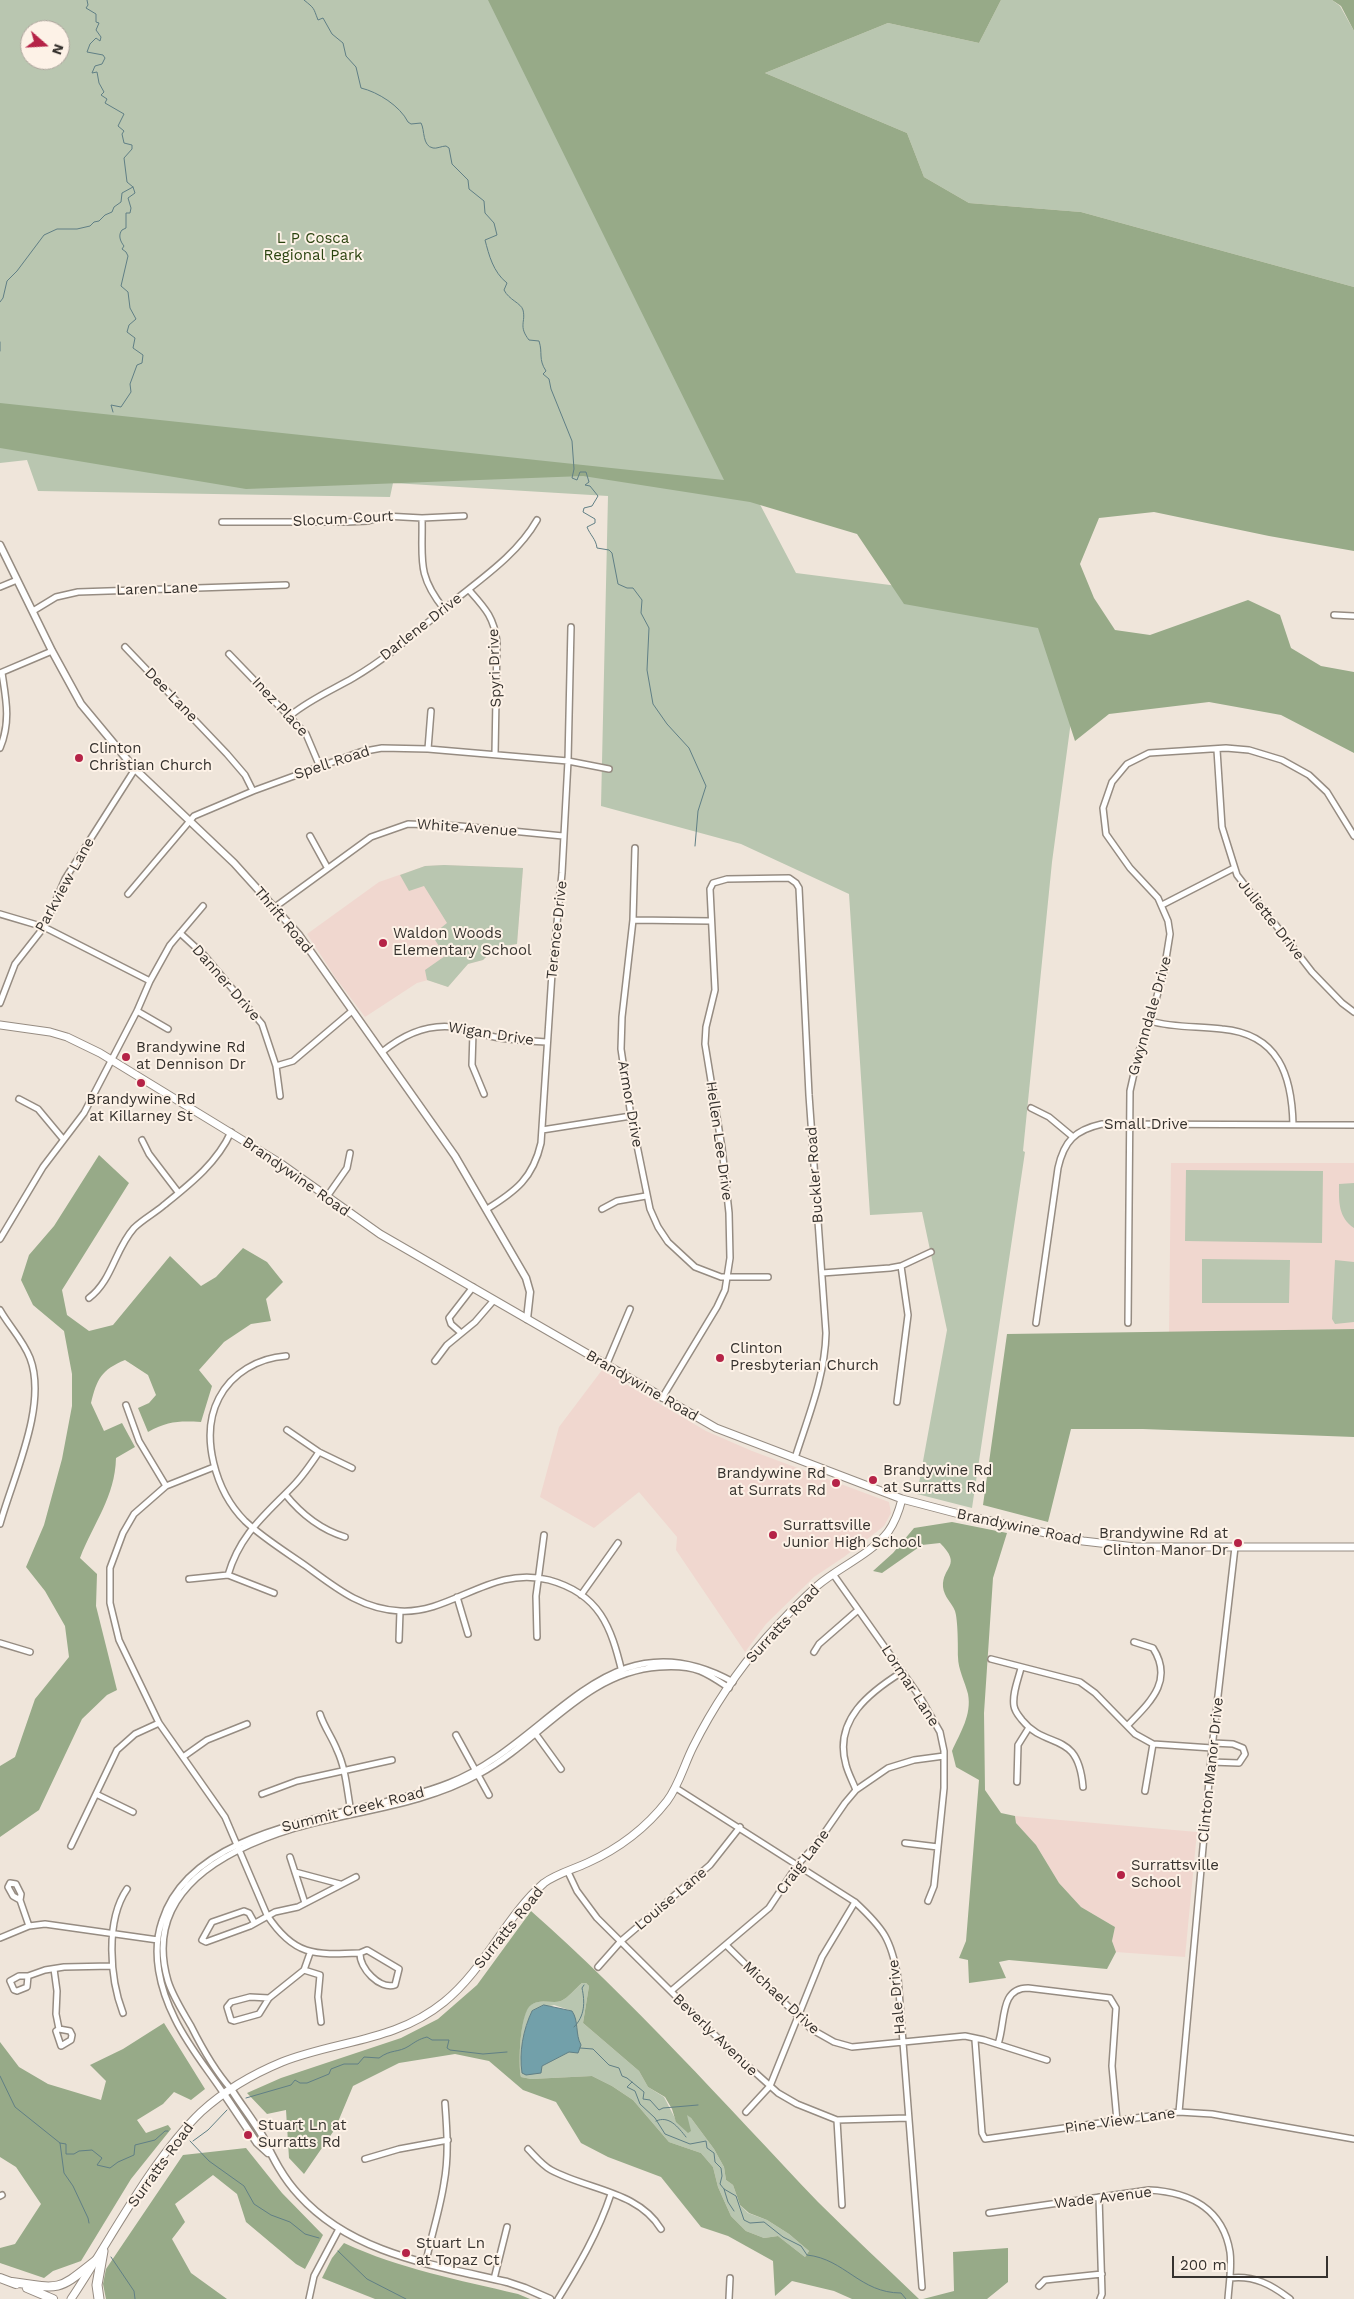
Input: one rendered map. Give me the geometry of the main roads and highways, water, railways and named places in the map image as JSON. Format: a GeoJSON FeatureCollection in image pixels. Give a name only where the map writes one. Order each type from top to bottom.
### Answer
{"type":"FeatureCollection","features":[{"type":"Feature","properties":{"kind":"highway"},"geometry":{"type":"LineString","coordinates":[[12,2282],[48,2288],[61,2286],[70,2282],[101,2254]]}},
{"type":"Feature","properties":{"kind":"highway"},"geometry":{"type":"LineString","coordinates":[[99,2299],[97,2285],[101,2254]]}},
{"type":"Feature","properties":{"kind":"highway"},"geometry":{"type":"LineString","coordinates":[[0,2278],[52,2299]]}},
{"type":"Feature","properties":{"kind":"main road","name":"Brandywine Road"},"geometry":{"type":"LineString","coordinates":[[0,1025],[67,1037],[111,1060],[280,1163],[326,1198],[380,1234],[716,1428],[902,1499],[963,1515],[1109,1545],[1354,1547]]}},
{"type":"Feature","properties":{"kind":"main road","name":"Surratts Road"},"geometry":{"type":"LineString","coordinates":[[71,2299],[145,2184],[173,2145],[200,2114],[224,2094],[247,2079],[283,2062],[376,2037],[404,2027],[434,2009],[447,1999],[474,1971],[530,1897],[548,1880],[611,1851],[634,1834],[658,1812],[676,1788],[698,1739],[728,1688],[770,1633],[817,1586],[876,1544],[888,1532],[896,1518],[902,1499]]}},
{"type":"Feature","properties":{"kind":"water"},"geometry":{"type":"Polygon","coordinates":[[[544,2005],[572,2011],[576,2019],[581,2045],[578,2053],[569,2052],[542,2066],[541,2073],[526,2075],[522,2073],[521,2065],[524,2033],[532,2011],[544,2005]]]}},
{"type":"Feature","properties":{"kind":"waterway"},"geometry":{"type":"LineString","coordinates":[[87,0],[88,5],[86,8],[96,14],[96,22],[99,23],[96,30],[101,37],[100,41],[96,38],[90,44],[87,52],[103,55],[105,58],[102,64],[95,66],[92,73],[97,72],[99,83],[104,92],[101,95],[107,99],[105,103],[124,114],[118,126],[124,131],[122,134],[124,143],[132,145],[132,149],[124,158],[127,182],[133,187],[135,193],[128,198],[131,208],[130,213],[126,213],[126,228],[120,234],[124,246],[122,249],[128,256],[121,286],[128,292],[130,308],[136,319],[129,325],[127,332],[135,338],[133,348],[143,355],[142,363],[137,365],[130,384],[131,392],[121,407],[111,405],[113,412]]}},
{"type":"Feature","properties":{"kind":"waterway"},"geometry":{"type":"LineString","coordinates":[[304,0],[313,8],[318,20],[323,18],[332,34],[343,43],[346,56],[356,67],[361,88],[388,100],[400,110],[411,124],[421,123],[425,141],[429,147],[446,146],[449,148],[452,164],[468,180],[469,189],[484,201],[485,213],[494,223],[497,235],[485,240],[488,252],[498,274],[507,283],[504,290],[523,310],[523,328],[526,335],[529,340],[539,341],[542,363],[546,371],[543,374],[549,379],[551,389],[572,441],[574,469],[572,478],[577,480],[580,472],[586,472],[589,482],[585,485],[590,486],[598,496],[592,506],[584,508],[583,512],[595,519],[595,523],[587,527],[597,548],[609,550],[612,553],[618,584],[627,588],[633,588],[642,600],[641,613],[649,628],[647,670],[653,704],[667,724],[689,748],[706,786],[698,811],[695,846]]}},
{"type":"Feature","properties":{"kind":"waterway"},"geometry":{"type":"LineString","coordinates":[[0,302],[3,298],[7,281],[17,271],[44,235],[57,229],[77,229],[90,226],[112,212],[114,207],[121,202],[122,193],[133,187]]}},
{"type":"Feature","properties":{"kind":"waterway"},"geometry":{"type":"LineString","coordinates":[[0,342],[0,351]]}},
{"type":"Feature","properties":{"kind":"waterway"},"geometry":{"type":"LineString","coordinates":[[574,2027],[582,2014],[584,2004],[582,1988],[584,1985]]}},
{"type":"Feature","properties":{"kind":"waterway"},"geometry":{"type":"LineString","coordinates":[[246,2098],[291,2085],[295,2080],[300,2083],[307,2083],[329,2074],[331,2069],[344,2064],[358,2064],[364,2057],[379,2058],[427,2037],[432,2040],[449,2040],[447,2048],[450,2050],[483,2054],[507,2052]]}},
{"type":"Feature","properties":{"kind":"waterway"},"geometry":{"type":"LineString","coordinates":[[580,2048],[593,2049],[609,2065],[619,2068],[622,2076],[644,2092],[643,2099],[650,2100],[659,2110],[698,2105]]}},
{"type":"Feature","properties":{"kind":"waterway"},"geometry":{"type":"LineString","coordinates":[[0,2076],[15,2107],[60,2143],[64,2173],[73,2186],[89,2223]]}},
{"type":"Feature","properties":{"kind":"waterway"},"geometry":{"type":"LineString","coordinates":[[632,2082],[627,2087],[635,2091],[640,2104],[655,2118],[665,2134],[690,2144],[706,2141],[707,2148],[714,2153],[715,2162],[721,2168],[720,2184],[724,2189],[736,2196],[744,2220],[750,2223],[764,2222],[783,2237],[801,2246],[807,2255],[832,2263],[874,2288],[887,2292],[901,2293],[906,2299]]}},
{"type":"Feature","properties":{"kind":"waterway"},"geometry":{"type":"LineString","coordinates":[[193,2141],[208,2130],[227,2110]]}},
{"type":"Feature","properties":{"kind":"waterway"},"geometry":{"type":"LineString","coordinates":[[656,2121],[669,2121],[686,2137]]}},
{"type":"Feature","properties":{"kind":"waterway"},"geometry":{"type":"LineString","coordinates":[[60,2143],[66,2144],[66,2154],[92,2150],[102,2158],[97,2165],[110,2168],[134,2155],[135,2145],[155,2140],[165,2131],[168,2131]]}},
{"type":"Feature","properties":{"kind":"waterway"},"geometry":{"type":"LineString","coordinates":[[190,2141],[209,2161],[244,2186],[254,2204],[271,2215],[290,2222],[305,2234],[319,2238]]}},
{"type":"Feature","properties":{"kind":"waterway"},"geometry":{"type":"LineString","coordinates":[[724,2189],[728,2202],[734,2211]]}},
{"type":"Feature","properties":{"kind":"waterway"},"geometry":{"type":"LineString","coordinates":[[338,2251],[367,2279],[406,2299]]}},
{"type":"Feature","properties":{"kind":"waterway"},"geometry":{"type":"LineString","coordinates":[[111,2257],[134,2291],[135,2299]]}},
{"type":"Feature","properties":{"kind":"place","name":"Clinton Christian Church"},"geometry":{"type":"Point","coordinates":[79,758]}},
{"type":"Feature","properties":{"kind":"place","name":"Waldon Woods Elementary School"},"geometry":{"type":"Point","coordinates":[383,943]}},
{"type":"Feature","properties":{"kind":"place","name":"Brandywine Rd at Dennison Dr"},"geometry":{"type":"Point","coordinates":[126,1057]}},
{"type":"Feature","properties":{"kind":"place","name":"Brandywine Rd at Killarney St"},"geometry":{"type":"Point","coordinates":[141,1083]}},
{"type":"Feature","properties":{"kind":"place","name":"Clinton Presbyterian Church"},"geometry":{"type":"Point","coordinates":[720,1358]}},
{"type":"Feature","properties":{"kind":"place","name":"Brandywine Rd at Surratts Rd"},"geometry":{"type":"Point","coordinates":[873,1480]}},
{"type":"Feature","properties":{"kind":"place","name":"Brandywine Rd at Surrats Rd"},"geometry":{"type":"Point","coordinates":[836,1483]}},
{"type":"Feature","properties":{"kind":"place","name":"Surrattsville Junior High School"},"geometry":{"type":"Point","coordinates":[773,1535]}},
{"type":"Feature","properties":{"kind":"place","name":"Brandywine Rd at Clinton Manor Dr"},"geometry":{"type":"Point","coordinates":[1238,1543]}},
{"type":"Feature","properties":{"kind":"place","name":"Surrattsville School"},"geometry":{"type":"Point","coordinates":[1121,1875]}},
{"type":"Feature","properties":{"kind":"place","name":"Stuart Ln at Surratts Rd"},"geometry":{"type":"Point","coordinates":[248,2135]}},
{"type":"Feature","properties":{"kind":"place","name":"Stuart Ln at Topaz Ct"},"geometry":{"type":"Point","coordinates":[406,2253]}},
{"type":"Feature","properties":{"kind":"park label","name":"L P Cosca Regional Park"},"geometry":{"type":"Point","coordinates":[313,248]}}]}
